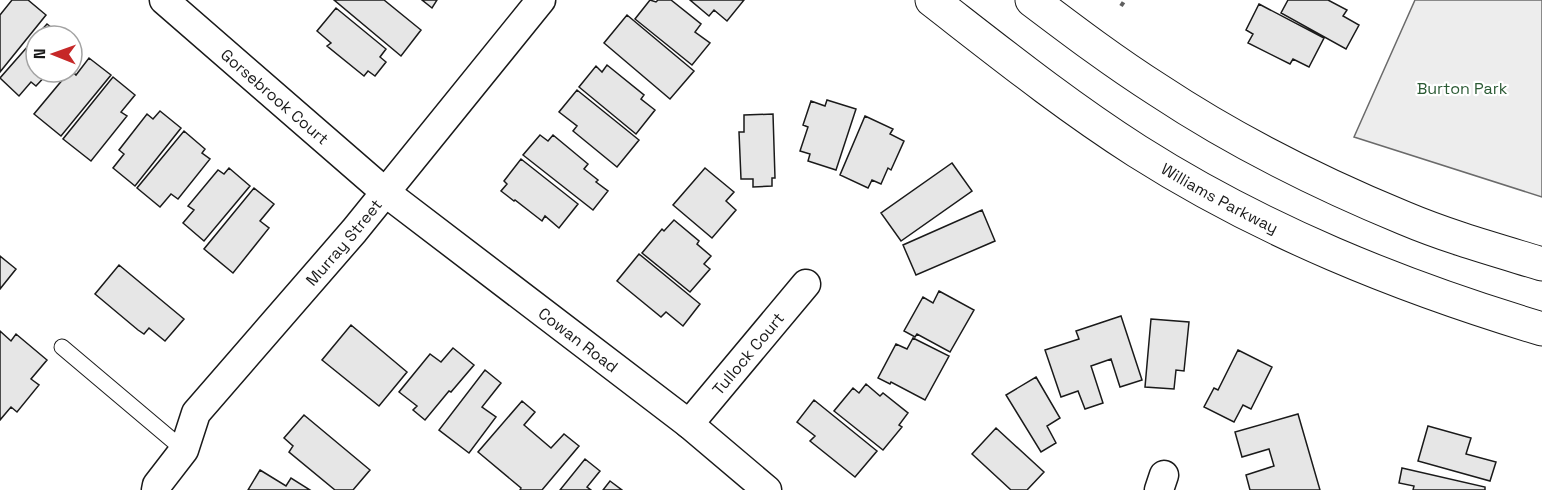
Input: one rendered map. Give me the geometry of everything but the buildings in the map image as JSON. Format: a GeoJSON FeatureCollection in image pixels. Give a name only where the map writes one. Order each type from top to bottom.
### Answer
{"type":"FeatureCollection","features":[{"type":"Feature","properties":{"kind":"main road","name":"Williams Parkway"},"geometry":{"type":"LineString","coordinates":[[932,0],[1029,76],[1099,126],[1220,200],[1297,239],[1375,272],[1416,288],[1542,329]]}},
{"type":"Feature","properties":{"kind":"main road"},"geometry":{"type":"LineString","coordinates":[[1032,0],[1094,47],[1159,91],[1256,149],[1406,219],[1468,242],[1542,264]]}},
{"type":"Feature","properties":{"kind":"street","name":"Gorsebrook Court"},"geometry":{"type":"LineString","coordinates":[[164,0],[385,192]]}},
{"type":"Feature","properties":{"kind":"street","name":"Murray Street"},"geometry":{"type":"LineString","coordinates":[[156,490],[184,450],[196,413],[354,231],[541,0]]}},
{"type":"Feature","properties":{"kind":"street","name":"Cowan Road"},"geometry":{"type":"LineString","coordinates":[[385,192],[688,424],[767,490]]}},
{"type":"Feature","properties":{"kind":"street","name":"Tullock Court"},"geometry":{"type":"LineString","coordinates":[[688,424],[806,284]]}},
{"type":"Feature","properties":{"kind":"lane"},"geometry":{"type":"LineString","coordinates":[[62,347],[184,450]]}},
{"type":"Feature","properties":{"kind":"path"},"geometry":{"type":"LineString","coordinates":[[1121,6],[1125,0]]}},
{"type":"Feature","properties":{"kind":"shaded area","name":"Burton Park"},"geometry":{"type":"Polygon","coordinates":[[[1415,0],[1542,0],[1542,197],[1354,137],[1415,0]]]}}]}
